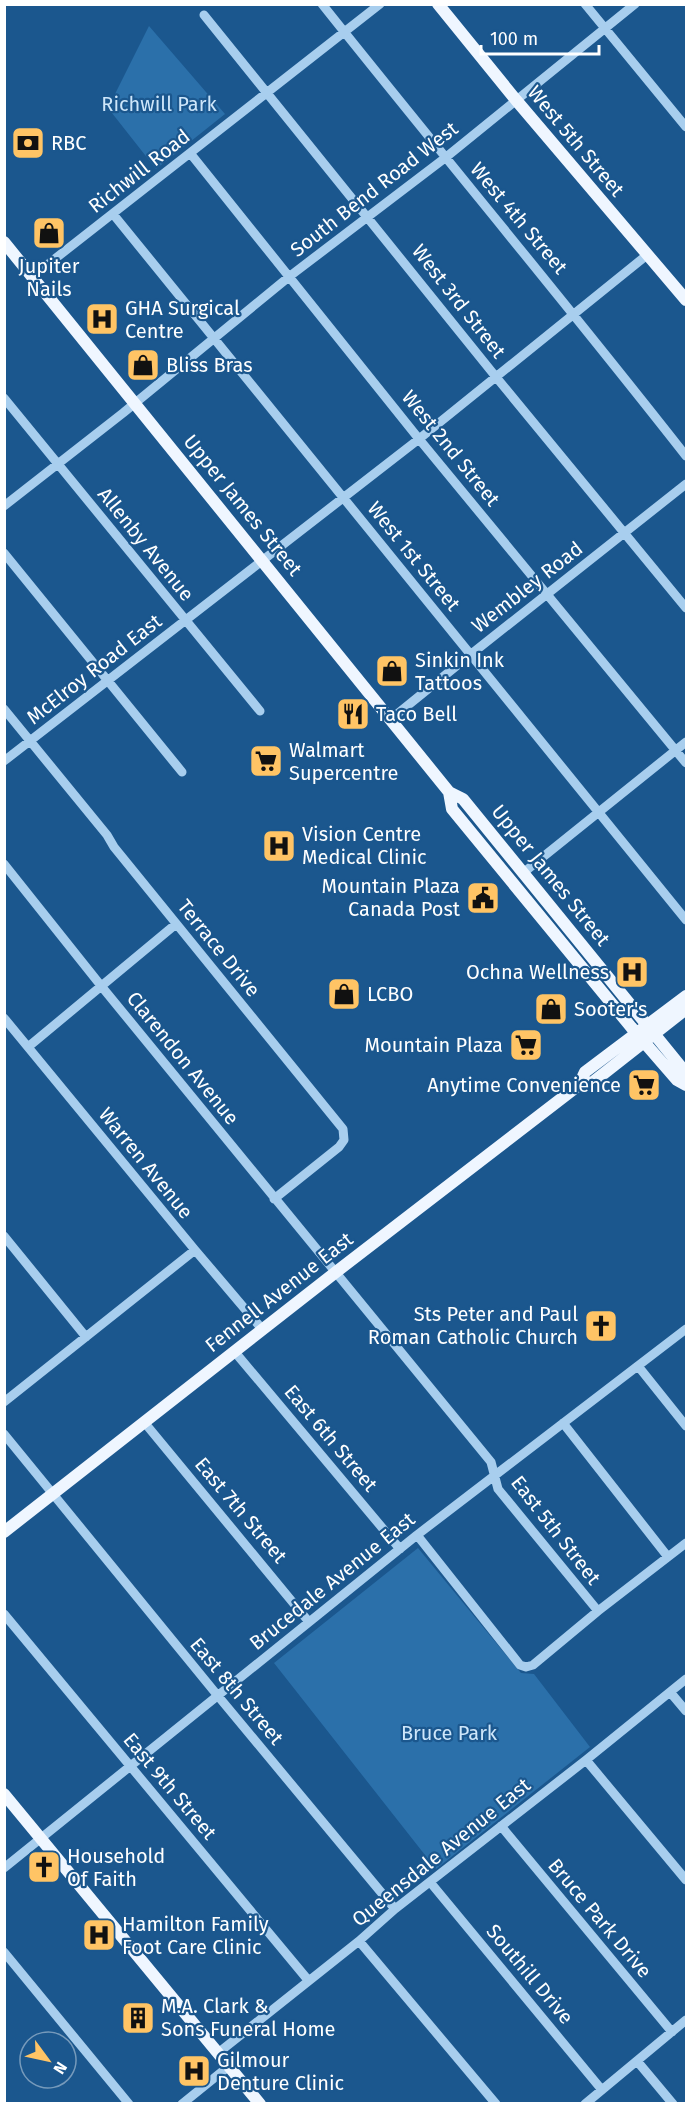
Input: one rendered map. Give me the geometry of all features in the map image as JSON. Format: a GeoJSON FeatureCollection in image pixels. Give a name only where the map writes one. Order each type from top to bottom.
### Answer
{"type":"FeatureCollection","features":[{"type":"Feature","properties":{"kind":"main road","name":"West 5th Street"},"geometry":{"type":"LineString","coordinates":[[438,4],[516,100],[687,300]]}},
{"type":"Feature","properties":{"kind":"main road","name":"Upper James Street"},"geometry":{"type":"LineString","coordinates":[[4,242],[449,792],[463,799],[523,873],[677,1080],[687,1085]]}},
{"type":"Feature","properties":{"kind":"main road","name":"Upper James Street"},"geometry":{"type":"LineString","coordinates":[[449,792],[452,809],[645,1034],[687,1073]]}},
{"type":"Feature","properties":{"kind":"main road"},"geometry":{"type":"LineString","coordinates":[[645,1034],[687,996]]}},
{"type":"Feature","properties":{"kind":"main road"},"geometry":{"type":"LineString","coordinates":[[645,1034],[687,1009]]}},
{"type":"Feature","properties":{"kind":"main road","name":"Fennell Avenue East"},"geometry":{"type":"LineString","coordinates":[[4,1532],[262,1329],[579,1085],[593,1082],[645,1034]]}},
{"type":"Feature","properties":{"kind":"main road"},"geometry":{"type":"LineString","coordinates":[[4,1794],[260,2103]]}},
{"type":"Feature","properties":{"kind":"street","name":"West 4th Street"},"geometry":{"type":"LineString","coordinates":[[322,4],[445,158],[575,314],[687,456]]}},
{"type":"Feature","properties":{"kind":"street","name":"Richwill Road"},"geometry":{"type":"LineString","coordinates":[[33,276],[380,4]]}},
{"type":"Feature","properties":{"kind":"street"},"geometry":{"type":"LineString","coordinates":[[585,4],[687,127]]}},
{"type":"Feature","properties":{"kind":"street","name":"South Bend Road West"},"geometry":{"type":"LineString","coordinates":[[4,506],[135,403],[290,276],[445,158],[634,4]]}},
{"type":"Feature","properties":{"kind":"street","name":"West 3rd Street"},"geometry":{"type":"LineString","coordinates":[[204,15],[496,377],[687,608]]}},
{"type":"Feature","properties":{"kind":"street","name":"West 2nd Street"},"geometry":{"type":"LineString","coordinates":[[190,153],[419,439],[687,763]]}},
{"type":"Feature","properties":{"kind":"street","name":"West 1st Street"},"geometry":{"type":"LineString","coordinates":[[113,214],[687,920]]}},
{"type":"Feature","properties":{"kind":"street","name":"McElroy Road East"},"geometry":{"type":"LineString","coordinates":[[4,761],[419,439],[647,255]]}},
{"type":"Feature","properties":{"kind":"street","name":"Allenby Avenue"},"geometry":{"type":"LineString","coordinates":[[4,398],[260,711]]}},
{"type":"Feature","properties":{"kind":"street","name":"Wembley Road"},"geometry":{"type":"LineString","coordinates":[[391,719],[687,484]]}},
{"type":"Feature","properties":{"kind":"street"},"geometry":{"type":"LineString","coordinates":[[4,553],[182,772]]}},
{"type":"Feature","properties":{"kind":"street","name":"Terrace Drive"},"geometry":{"type":"LineString","coordinates":[[4,709],[344,1130],[344,1140],[339,1147],[274,1198]]}},
{"type":"Feature","properties":{"kind":"street"},"geometry":{"type":"LineString","coordinates":[[523,873],[687,742]]}},
{"type":"Feature","properties":{"kind":"street","name":"Clarendon Avenue"},"geometry":{"type":"LineString","coordinates":[[4,864],[336,1272]]}},
{"type":"Feature","properties":{"kind":"street"},"geometry":{"type":"LineString","coordinates":[[28,1047],[176,924]]}},
{"type":"Feature","properties":{"kind":"street","name":"Warren Avenue"},"geometry":{"type":"LineString","coordinates":[[4,1018],[262,1329]]}},
{"type":"Feature","properties":{"kind":"street"},"geometry":{"type":"LineString","coordinates":[[4,1236],[87,1337]]}},
{"type":"Feature","properties":{"kind":"street"},"geometry":{"type":"LineString","coordinates":[[4,1402],[195,1250]]}},
{"type":"Feature","properties":{"kind":"street","name":"East 5th Street"},"geometry":{"type":"LineString","coordinates":[[336,1272],[491,1462],[498,1489],[598,1611]]}},
{"type":"Feature","properties":{"kind":"street","name":"Brucedale Avenue East"},"geometry":{"type":"LineString","coordinates":[[4,1868],[417,1535],[687,1329]]}},
{"type":"Feature","properties":{"kind":"street","name":"East 6th Street"},"geometry":{"type":"LineString","coordinates":[[234,1351],[400,1549]]}},
{"type":"Feature","properties":{"kind":"street"},"geometry":{"type":"LineString","coordinates":[[638,1366],[687,1426]]}},
{"type":"Feature","properties":{"kind":"street","name":"East 7th Street"},"geometry":{"type":"LineString","coordinates":[[144,1422],[309,1622]]}},
{"type":"Feature","properties":{"kind":"street"},"geometry":{"type":"LineString","coordinates":[[563,1423],[668,1557]]}},
{"type":"Feature","properties":{"kind":"street","name":"East 8th Street"},"geometry":{"type":"LineString","coordinates":[[4,1434],[395,1909]]}},
{"type":"Feature","properties":{"kind":"street"},"geometry":{"type":"LineString","coordinates":[[417,1535],[520,1665],[526,1667],[533,1665],[598,1611],[687,1543]]}},
{"type":"Feature","properties":{"kind":"street","name":"East 9th Street"},"geometry":{"type":"LineString","coordinates":[[4,1614],[308,1980]]}},
{"type":"Feature","properties":{"kind":"street","name":"Queensdale Avenue East"},"geometry":{"type":"LineString","coordinates":[[218,2053],[359,1941],[395,1909],[687,1678]]}},
{"type":"Feature","properties":{"kind":"street"},"geometry":{"type":"LineString","coordinates":[[670,1692],[687,1711]]}},
{"type":"Feature","properties":{"kind":"street"},"geometry":{"type":"LineString","coordinates":[[586,1760],[687,1880]]}},
{"type":"Feature","properties":{"kind":"street","name":"Bruce Park Drive"},"geometry":{"type":"LineString","coordinates":[[501,1826],[672,2032]]}},
{"type":"Feature","properties":{"kind":"street","name":"Southill Drive"},"geometry":{"type":"LineString","coordinates":[[430,1882],[602,2090]]}},
{"type":"Feature","properties":{"kind":"street"},"geometry":{"type":"LineString","coordinates":[[359,1941],[496,2103]]}},
{"type":"Feature","properties":{"kind":"street"},"geometry":{"type":"LineString","coordinates":[[4,1952],[129,2103]]}},
{"type":"Feature","properties":{"kind":"street"},"geometry":{"type":"LineString","coordinates":[[585,2103],[687,2020]]}},
{"type":"Feature","properties":{"kind":"street"},"geometry":{"type":"LineString","coordinates":[[637,2061],[673,2103]]}},
{"type":"Feature","properties":{"kind":"street"},"geometry":{"type":"LineString","coordinates":[[182,2103],[229,2066]]}},
{"type":"Feature","properties":{"kind":"green space","name":"Richwill Park"},"geometry":{"type":"Polygon","coordinates":[[[149,26],[225,114],[156,169],[108,108],[149,26]]]}},
{"type":"Feature","properties":{"kind":"green space","name":"Bruce Park"},"geometry":{"type":"Polygon","coordinates":[[[418,1548],[521,1673],[534,1674],[590,1747],[436,1869],[274,1663],[418,1548]]]}},
{"type":"Feature","properties":{"kind":"place","name":"RBC"},"geometry":{"type":"Point","coordinates":[28,143]}},
{"type":"Feature","properties":{"kind":"place","name":"Jupiter Nails"},"geometry":{"type":"Point","coordinates":[49,233]}},
{"type":"Feature","properties":{"kind":"place","name":"GHA Surgical Centre"},"geometry":{"type":"Point","coordinates":[102,319]}},
{"type":"Feature","properties":{"kind":"place","name":"Bliss Bras"},"geometry":{"type":"Point","coordinates":[143,365]}},
{"type":"Feature","properties":{"kind":"place","name":"Sinkin Ink Tattoos"},"geometry":{"type":"Point","coordinates":[392,671]}},
{"type":"Feature","properties":{"kind":"place","name":"Taco Bell"},"geometry":{"type":"Point","coordinates":[353,714]}},
{"type":"Feature","properties":{"kind":"place","name":"Walmart Supercentre"},"geometry":{"type":"Point","coordinates":[266,761]}},
{"type":"Feature","properties":{"kind":"place","name":"Vision Centre Medical Clinic"},"geometry":{"type":"Point","coordinates":[279,846]}},
{"type":"Feature","properties":{"kind":"place","name":"Mountain Plaza Canada Post"},"geometry":{"type":"Point","coordinates":[483,898]}},
{"type":"Feature","properties":{"kind":"place","name":"Ochna Wellness"},"geometry":{"type":"Point","coordinates":[632,972]}},
{"type":"Feature","properties":{"kind":"place","name":"LCBO"},"geometry":{"type":"Point","coordinates":[344,994]}},
{"type":"Feature","properties":{"kind":"place","name":"Sooter's"},"geometry":{"type":"Point","coordinates":[551,1009]}},
{"type":"Feature","properties":{"kind":"place","name":"Mountain Plaza"},"geometry":{"type":"Point","coordinates":[526,1045]}},
{"type":"Feature","properties":{"kind":"place","name":"Anytime Convenience"},"geometry":{"type":"Point","coordinates":[644,1085]}},
{"type":"Feature","properties":{"kind":"place","name":"Sts Peter and Paul Roman Catholic Church"},"geometry":{"type":"Point","coordinates":[601,1326]}},
{"type":"Feature","properties":{"kind":"place","name":"Household Of Faith"},"geometry":{"type":"Point","coordinates":[44,1867]}},
{"type":"Feature","properties":{"kind":"place","name":"Hamilton Family Foot Care Clinic"},"geometry":{"type":"Point","coordinates":[99,1935]}},
{"type":"Feature","properties":{"kind":"place","name":"M.A. Clark & Sons Funeral Home"},"geometry":{"type":"Point","coordinates":[138,2018]}},
{"type":"Feature","properties":{"kind":"place","name":"Gilmour Denture Clinic"},"geometry":{"type":"Point","coordinates":[194,2071]}}]}
